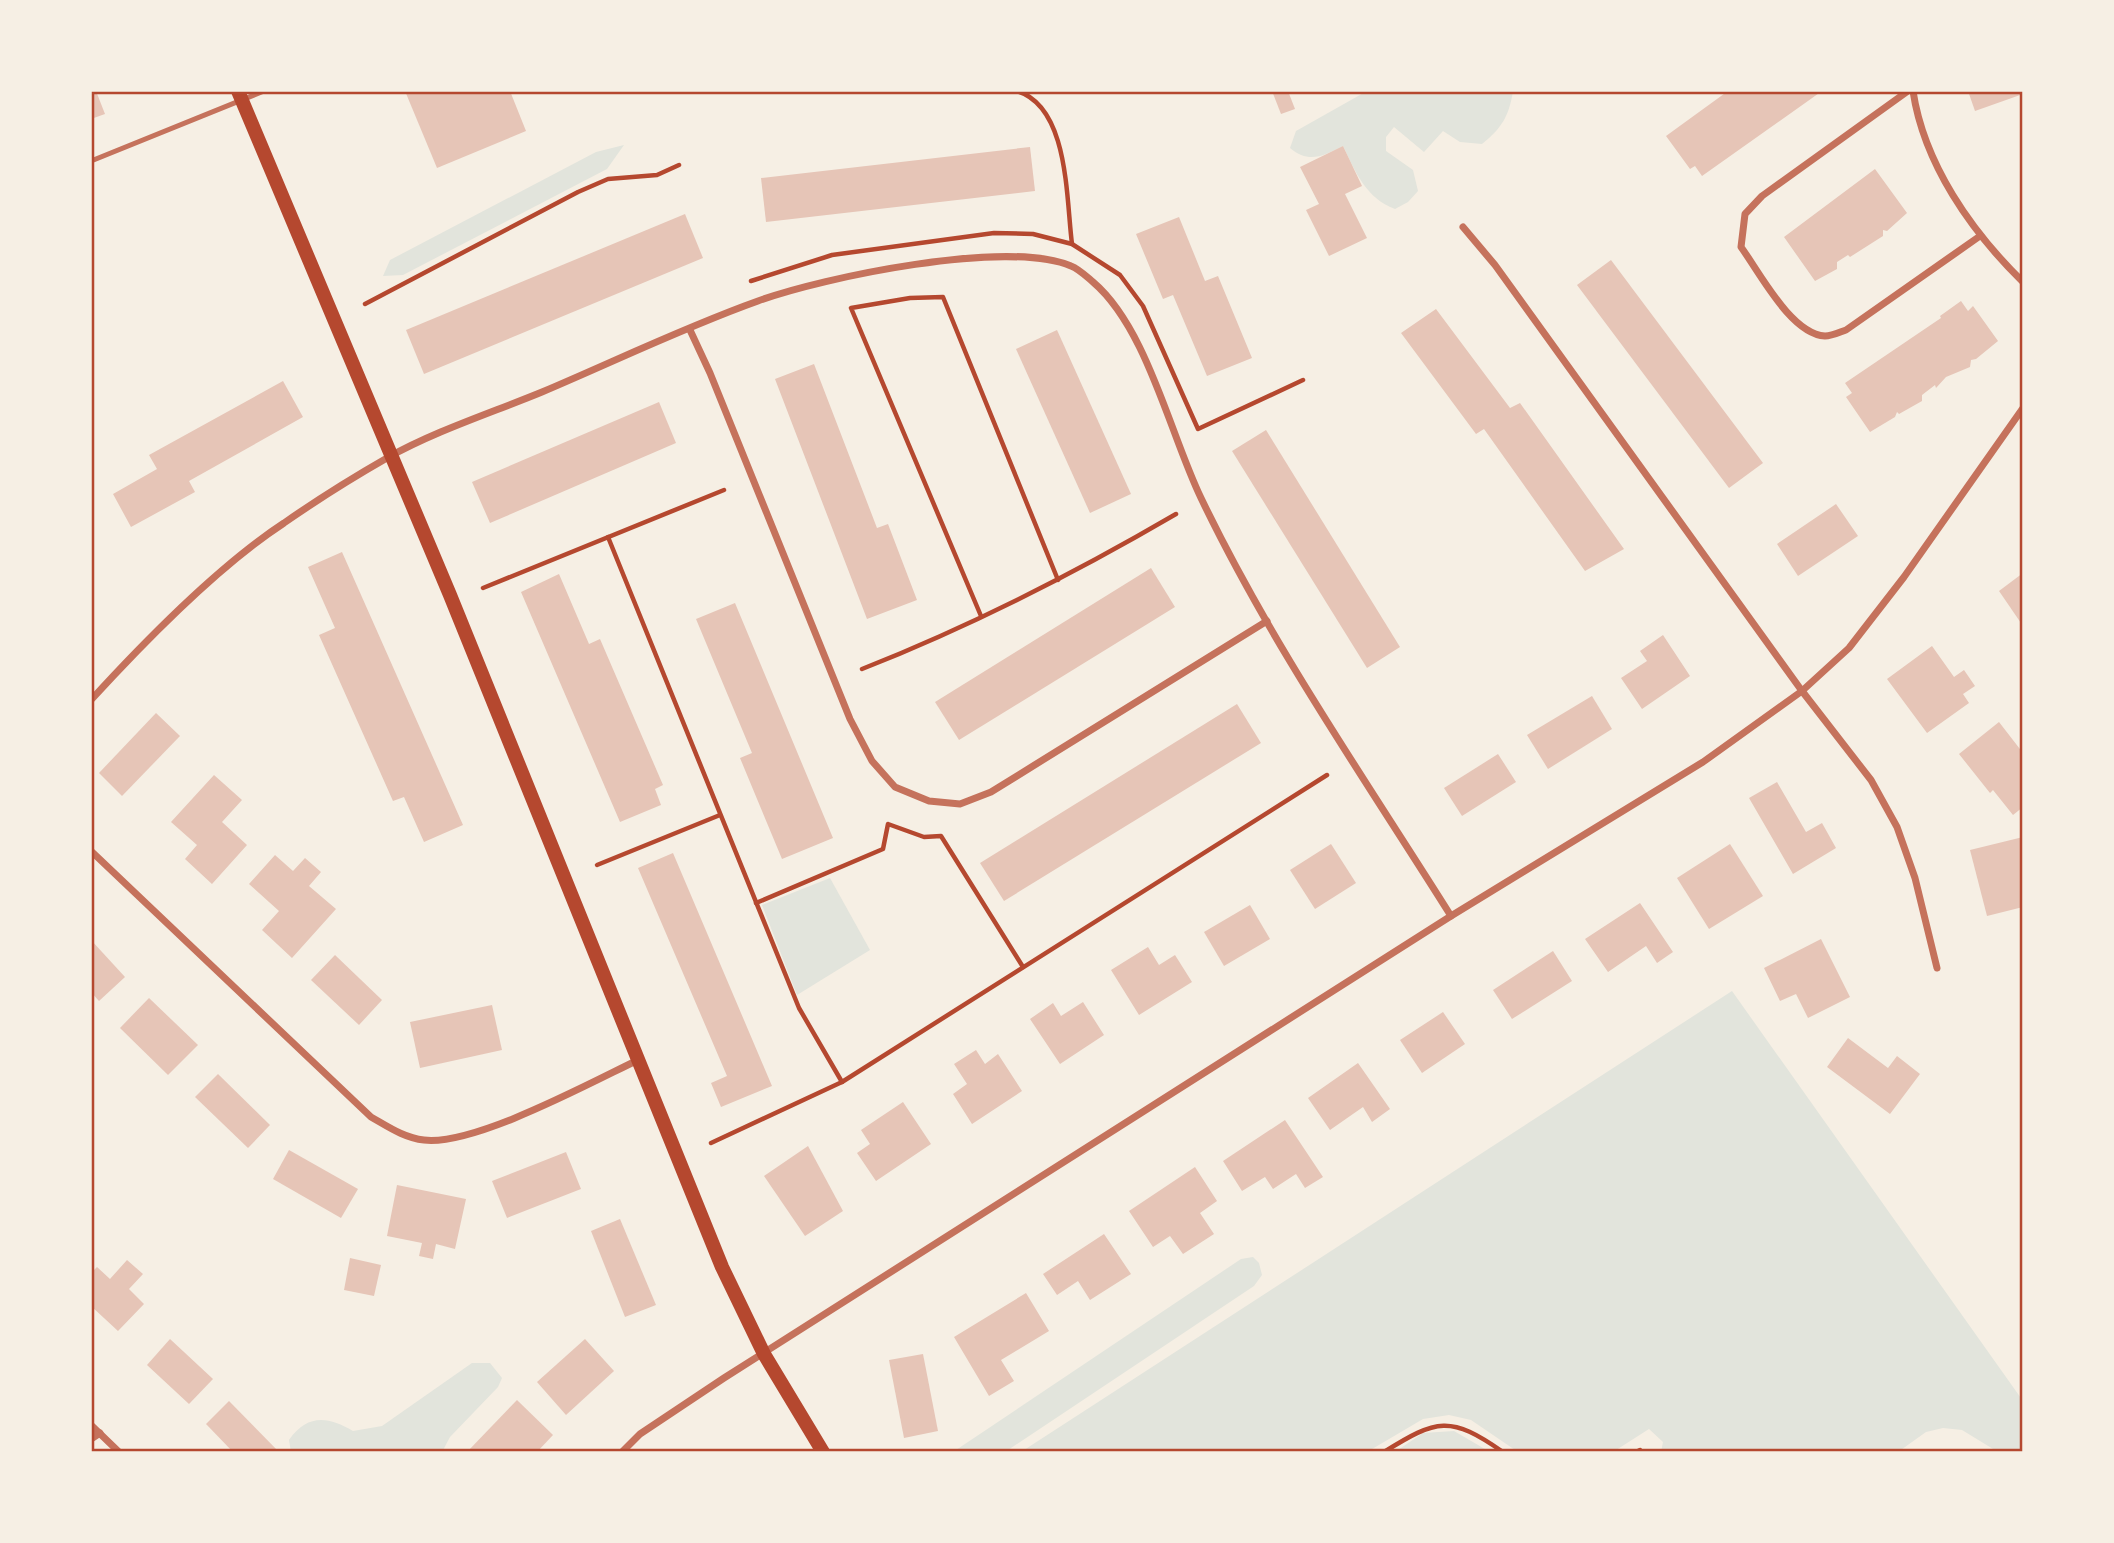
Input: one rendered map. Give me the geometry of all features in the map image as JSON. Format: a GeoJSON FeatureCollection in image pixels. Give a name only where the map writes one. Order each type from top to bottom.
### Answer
{"type":"FeatureCollection","features":[{"type":"Feature","properties":{"kind":"main road"},"geometry":{"type":"LineString","coordinates":[[240,95],[639,1059],[722,1268],[764,1354],[823,1452]]}},
{"type":"Feature","properties":{"kind":"street"},"geometry":{"type":"LineString","coordinates":[[1980,236],[1846,330],[1827,336],[1809,332],[1794,322],[1741,247],[1745,214],[1762,196],[1910,91],[1918,122],[1942,176],[1980,236],[2023,282]]}},
{"type":"Feature","properties":{"kind":"street"},"geometry":{"type":"LineString","coordinates":[[1463,227],[1495,265],[1802,691],[1871,780],[1897,827],[1915,878],[1937,968]]}},
{"type":"Feature","properties":{"kind":"street"},"geometry":{"type":"LineString","coordinates":[[91,700],[125,663],[202,590],[279,525],[390,456],[760,300],[848,278],[944,261],[996,256],[1046,259],[1074,267],[1115,304],[1133,331],[1200,498],[1267,621],[1451,916]]}},
{"type":"Feature","properties":{"kind":"street"},"geometry":{"type":"LineString","coordinates":[[690,330],[710,373],[850,719],[872,761],[895,788],[929,802],[960,804],[991,792],[1267,621]]}},
{"type":"Feature","properties":{"kind":"street"},"geometry":{"type":"LineString","coordinates":[[622,1452],[640,1434],[764,1354],[1451,916],[1703,762],[1802,691],[1849,648],[2023,408]]}},
{"type":"Feature","properties":{"kind":"street"},"geometry":{"type":"LineString","coordinates":[[91,851],[371,1117],[397,1132],[424,1140],[472,1133],[549,1102],[639,1059]]}},
{"type":"Feature","properties":{"kind":"street"},"geometry":{"type":"LineString","coordinates":[[91,1425],[119,1452]]}},
{"type":"Feature","properties":{"kind":"street"},"geometry":{"type":"LineString","coordinates":[[91,1439],[100,1433]]}},
{"type":"Feature","properties":{"kind":"lane"},"geometry":{"type":"LineString","coordinates":[[91,161],[240,95],[264,91]]}},
{"type":"Feature","properties":{"kind":"path"},"geometry":{"type":"LineString","coordinates":[[1017,91],[1038,102],[1056,131],[1072,244]]}},
{"type":"Feature","properties":{"kind":"path"},"geometry":{"type":"LineString","coordinates":[[365,304],[608,179],[657,175],[679,165]]}},
{"type":"Feature","properties":{"kind":"path"},"geometry":{"type":"LineString","coordinates":[[751,281],[832,255],[994,233],[1033,234],[1072,244],[1119,275],[1143,306],[1198,429],[1303,380]]}},
{"type":"Feature","properties":{"kind":"path"},"geometry":{"type":"LineString","coordinates":[[981,617],[851,308],[910,298],[943,297],[1058,580]]}},
{"type":"Feature","properties":{"kind":"path"},"geometry":{"type":"LineString","coordinates":[[483,588],[724,490]]}},
{"type":"Feature","properties":{"kind":"path"},"geometry":{"type":"LineString","coordinates":[[862,669],[928,643],[1058,580],[1176,514]]}},
{"type":"Feature","properties":{"kind":"path"},"geometry":{"type":"LineString","coordinates":[[608,537],[799,1008],[842,1082]]}},
{"type":"Feature","properties":{"kind":"path"},"geometry":{"type":"LineString","coordinates":[[711,1143],[842,1082],[1327,775]]}},
{"type":"Feature","properties":{"kind":"path"},"geometry":{"type":"LineString","coordinates":[[597,865],[720,815]]}},
{"type":"Feature","properties":{"kind":"path"},"geometry":{"type":"LineString","coordinates":[[756,903],[883,849],[888,824],[924,837],[941,836],[1023,967]]}},
{"type":"Feature","properties":{"kind":"path"},"geometry":{"type":"LineString","coordinates":[[1384,1452],[1433,1425],[1451,1425],[1480,1435],[1503,1452]]}},
{"type":"Feature","properties":{"kind":"shaded area"},"geometry":{"type":"Polygon","coordinates":[[[1367,91],[1513,91],[1504,121],[1482,144],[1460,142],[1443,131],[1424,152],[1394,127],[1386,137],[1386,151],[1413,170],[1418,191],[1408,202],[1395,209],[1369,191],[1343,146],[1316,157],[1303,156],[1290,148],[1296,131],[1367,91]]]}},
{"type":"Feature","properties":{"kind":"shaded area"},"geometry":{"type":"Polygon","coordinates":[[[624,145],[607,169],[403,275],[383,276],[390,260],[596,152],[624,145]]]}},
{"type":"Feature","properties":{"kind":"shaded area"},"geometry":{"type":"Polygon","coordinates":[[[830,878],[870,950],[797,995],[762,905],[830,878]]]}},
{"type":"Feature","properties":{"kind":"shaded area"},"geometry":{"type":"Polygon","coordinates":[[[1732,991],[2023,1401],[2023,1452],[1998,1452],[1962,1430],[1943,1428],[1926,1432],[1898,1452],[1661,1452],[1663,1442],[1649,1429],[1613,1452],[1518,1452],[1471,1420],[1449,1415],[1423,1419],[1367,1452],[1021,1452],[1732,991]]]}},
{"type":"Feature","properties":{"kind":"shaded area"},"geometry":{"type":"Polygon","coordinates":[[[1253,1257],[1259,1263],[1262,1275],[1254,1286],[1005,1452],[953,1452],[1241,1259],[1253,1257]]]}},
{"type":"Feature","properties":{"kind":"shaded area"},"geometry":{"type":"Polygon","coordinates":[[[472,1363],[490,1363],[502,1378],[498,1387],[450,1437],[442,1452],[291,1452],[289,1440],[311,1422],[327,1420],[353,1431],[382,1426],[472,1363]]]}},
{"type":"Feature","properties":{"kind":"shaded area"},"geometry":{"type":"Polygon","coordinates":[[[1454,1431],[1490,1452],[1395,1452],[1423,1433],[1454,1431]]]}},
{"type":"Feature","properties":{"kind":"building"},"geometry":{"type":"Polygon","coordinates":[[[91,91],[96,91],[105,114],[91,119],[91,91]]]}},
{"type":"Feature","properties":{"kind":"building"},"geometry":{"type":"Polygon","coordinates":[[[405,91],[510,91],[526,131],[437,168],[405,91]]]}},
{"type":"Feature","properties":{"kind":"building"},"geometry":{"type":"Polygon","coordinates":[[[1272,91],[1288,91],[1295,109],[1281,114],[1272,91]]]}},
{"type":"Feature","properties":{"kind":"building"},"geometry":{"type":"Polygon","coordinates":[[[1728,91],[1822,91],[1702,176],[1695,166],[1690,169],[1666,136],[1728,91]]]}},
{"type":"Feature","properties":{"kind":"building"},"geometry":{"type":"Polygon","coordinates":[[[1968,91],[2022,91],[2023,94],[1975,111],[1968,91]]]}},
{"type":"Feature","properties":{"kind":"building"},"geometry":{"type":"Polygon","coordinates":[[[1343,146],[1362,186],[1345,194],[1367,238],[1329,256],[1306,210],[1319,204],[1300,167],[1343,146]]]}},
{"type":"Feature","properties":{"kind":"building"},"geometry":{"type":"Polygon","coordinates":[[[1030,147],[1035,191],[766,222],[761,178],[1030,147]]]}},
{"type":"Feature","properties":{"kind":"building"},"geometry":{"type":"Polygon","coordinates":[[[1875,169],[1907,213],[1887,231],[1883,230],[1883,236],[1837,262],[1837,269],[1815,281],[1784,237],[1875,169]]]}},
{"type":"Feature","properties":{"kind":"building"},"geometry":{"type":"Polygon","coordinates":[[[685,214],[703,258],[424,374],[406,330],[685,214]]]}},
{"type":"Feature","properties":{"kind":"building"},"geometry":{"type":"Polygon","coordinates":[[[1179,217],[1205,281],[1218,276],[1252,358],[1207,376],[1173,295],[1163,299],[1136,234],[1179,217]]]}},
{"type":"Feature","properties":{"kind":"building"},"geometry":{"type":"Polygon","coordinates":[[[1611,260],[1763,463],[1729,488],[1577,285],[1611,260]]]}},
{"type":"Feature","properties":{"kind":"building"},"geometry":{"type":"Polygon","coordinates":[[[1961,301],[1968,311],[1973,306],[1998,341],[1971,360],[1970,367],[1946,377],[1936,388],[1935,385],[1922,395],[1922,401],[1899,414],[1897,412],[1895,417],[1870,432],[1846,397],[1852,393],[1845,383],[1941,318],[1940,316],[1961,301]]]}},
{"type":"Feature","properties":{"kind":"building"},"geometry":{"type":"Polygon","coordinates":[[[1436,309],[1510,408],[1520,403],[1624,549],[1585,571],[1484,429],[1476,434],[1401,333],[1436,309]]]}},
{"type":"Feature","properties":{"kind":"building"},"geometry":{"type":"Polygon","coordinates":[[[1057,330],[1131,494],[1090,513],[1016,349],[1057,330]]]}},
{"type":"Feature","properties":{"kind":"building"},"geometry":{"type":"Polygon","coordinates":[[[814,364],[877,528],[888,524],[917,600],[867,619],[775,379],[814,364]]]}},
{"type":"Feature","properties":{"kind":"building"},"geometry":{"type":"Polygon","coordinates":[[[283,381],[303,417],[189,481],[195,492],[131,527],[113,494],[157,469],[149,455],[283,381]]]}},
{"type":"Feature","properties":{"kind":"building"},"geometry":{"type":"Polygon","coordinates":[[[659,402],[676,443],[490,523],[472,482],[659,402]]]}},
{"type":"Feature","properties":{"kind":"building"},"geometry":{"type":"Polygon","coordinates":[[[1266,430],[1400,647],[1367,668],[1232,451],[1266,430]]]}},
{"type":"Feature","properties":{"kind":"building"},"geometry":{"type":"Polygon","coordinates":[[[1836,504],[1858,536],[1798,576],[1777,544],[1836,504]]]}},
{"type":"Feature","properties":{"kind":"building"},"geometry":{"type":"Polygon","coordinates":[[[342,552],[463,825],[424,842],[404,797],[393,801],[319,635],[335,628],[308,567],[342,552]]]}},
{"type":"Feature","properties":{"kind":"building"},"geometry":{"type":"Polygon","coordinates":[[[1151,568],[1175,607],[959,740],[935,702],[1151,568]]]}},
{"type":"Feature","properties":{"kind":"building"},"geometry":{"type":"Polygon","coordinates":[[[2023,573],[2023,626],[1999,591],[2023,573]]]}},
{"type":"Feature","properties":{"kind":"building"},"geometry":{"type":"Polygon","coordinates":[[[559,574],[589,644],[600,639],[663,785],[655,789],[661,805],[620,822],[521,592],[559,574]]]}},
{"type":"Feature","properties":{"kind":"building"},"geometry":{"type":"Polygon","coordinates":[[[735,603],[833,838],[782,859],[740,758],[752,753],[696,619],[735,603]]]}},
{"type":"Feature","properties":{"kind":"building"},"geometry":{"type":"Polygon","coordinates":[[[1663,635],[1690,676],[1642,709],[1621,678],[1647,661],[1640,651],[1663,635]]]}},
{"type":"Feature","properties":{"kind":"building"},"geometry":{"type":"Polygon","coordinates":[[[1932,646],[1954,677],[1964,670],[1975,686],[1963,694],[1969,703],[1927,733],[1887,679],[1932,646]]]}},
{"type":"Feature","properties":{"kind":"building"},"geometry":{"type":"Polygon","coordinates":[[[1592,696],[1612,729],[1548,769],[1527,735],[1592,696]]]}},
{"type":"Feature","properties":{"kind":"building"},"geometry":{"type":"Polygon","coordinates":[[[1237,704],[1261,743],[1004,901],[980,863],[1237,704]]]}},
{"type":"Feature","properties":{"kind":"building"},"geometry":{"type":"Polygon","coordinates":[[[156,713],[180,736],[122,796],[99,773],[156,713]]]}},
{"type":"Feature","properties":{"kind":"building"},"geometry":{"type":"Polygon","coordinates":[[[1999,722],[2023,753],[2023,807],[2013,815],[1993,790],[1990,793],[1959,754],[1999,722]]]}},
{"type":"Feature","properties":{"kind":"building"},"geometry":{"type":"Polygon","coordinates":[[[1498,754],[1516,782],[1462,816],[1444,788],[1498,754]]]}},
{"type":"Feature","properties":{"kind":"building"},"geometry":{"type":"Polygon","coordinates":[[[214,775],[242,800],[222,822],[247,845],[212,884],[185,859],[197,845],[171,822],[214,775]]]}},
{"type":"Feature","properties":{"kind":"building"},"geometry":{"type":"Polygon","coordinates":[[[1777,782],[1806,832],[1822,823],[1836,848],[1793,874],[1749,798],[1777,782]]]}},
{"type":"Feature","properties":{"kind":"building"},"geometry":{"type":"Polygon","coordinates":[[[2023,837],[2023,907],[1987,916],[1970,850],[2023,837]]]}},
{"type":"Feature","properties":{"kind":"building"},"geometry":{"type":"Polygon","coordinates":[[[1331,844],[1356,883],[1315,909],[1290,870],[1331,844]]]}},
{"type":"Feature","properties":{"kind":"building"},"geometry":{"type":"Polygon","coordinates":[[[1730,844],[1763,896],[1709,929],[1677,878],[1730,844]]]}},
{"type":"Feature","properties":{"kind":"building"},"geometry":{"type":"Polygon","coordinates":[[[673,853],[772,1086],[721,1107],[711,1083],[727,1076],[638,868],[673,853]]]}},
{"type":"Feature","properties":{"kind":"building"},"geometry":{"type":"Polygon","coordinates":[[[275,855],[293,871],[305,858],[321,872],[309,886],[336,909],[292,958],[262,930],[279,911],[249,884],[275,855]]]}},
{"type":"Feature","properties":{"kind":"building"},"geometry":{"type":"Polygon","coordinates":[[[1640,903],[1673,952],[1657,963],[1646,946],[1608,972],[1585,939],[1640,903]]]}},
{"type":"Feature","properties":{"kind":"building"},"geometry":{"type":"Polygon","coordinates":[[[1250,905],[1270,939],[1224,966],[1204,932],[1250,905]]]}},
{"type":"Feature","properties":{"kind":"building"},"geometry":{"type":"Polygon","coordinates":[[[1821,939],[1850,997],[1808,1018],[1796,994],[1780,1001],[1764,968],[1821,939]]]}},
{"type":"Feature","properties":{"kind":"building"},"geometry":{"type":"Polygon","coordinates":[[[91,940],[125,977],[99,1001],[91,992],[91,940]]]}},
{"type":"Feature","properties":{"kind":"building"},"geometry":{"type":"Polygon","coordinates":[[[1148,947],[1159,965],[1175,955],[1192,982],[1139,1015],[1111,970],[1148,947]]]}},
{"type":"Feature","properties":{"kind":"building"},"geometry":{"type":"Polygon","coordinates":[[[1553,951],[1572,981],[1512,1019],[1493,990],[1553,951]]]}},
{"type":"Feature","properties":{"kind":"building"},"geometry":{"type":"Polygon","coordinates":[[[335,955],[382,1000],[359,1025],[311,980],[335,955]]]}},
{"type":"Feature","properties":{"kind":"building"},"geometry":{"type":"Polygon","coordinates":[[[149,998],[198,1045],[168,1075],[120,1028],[149,998]]]}},
{"type":"Feature","properties":{"kind":"building"},"geometry":{"type":"Polygon","coordinates":[[[1083,1002],[1104,1035],[1060,1064],[1030,1019],[1053,1003],[1061,1016],[1083,1002]]]}},
{"type":"Feature","properties":{"kind":"building"},"geometry":{"type":"Polygon","coordinates":[[[492,1005],[502,1050],[420,1068],[410,1022],[492,1005]]]}},
{"type":"Feature","properties":{"kind":"building"},"geometry":{"type":"Polygon","coordinates":[[[1443,1012],[1465,1044],[1422,1073],[1400,1040],[1443,1012]]]}},
{"type":"Feature","properties":{"kind":"building"},"geometry":{"type":"Polygon","coordinates":[[[1848,1038],[1888,1068],[1897,1056],[1920,1074],[1890,1114],[1827,1067],[1848,1038]]]}},
{"type":"Feature","properties":{"kind":"building"},"geometry":{"type":"Polygon","coordinates":[[[976,1050],[985,1064],[998,1054],[1022,1091],[972,1124],[953,1094],[967,1084],[954,1064],[976,1050]]]}},
{"type":"Feature","properties":{"kind":"building"},"geometry":{"type":"Polygon","coordinates":[[[1358,1063],[1390,1109],[1372,1122],[1363,1107],[1330,1130],[1308,1098],[1358,1063]]]}},
{"type":"Feature","properties":{"kind":"building"},"geometry":{"type":"Polygon","coordinates":[[[218,1074],[270,1125],[248,1148],[195,1097],[218,1074]]]}},
{"type":"Feature","properties":{"kind":"building"},"geometry":{"type":"Polygon","coordinates":[[[903,1102],[931,1144],[876,1181],[857,1153],[870,1144],[861,1130],[903,1102]]]}},
{"type":"Feature","properties":{"kind":"building"},"geometry":{"type":"Polygon","coordinates":[[[1285,1120],[1323,1177],[1305,1188],[1296,1174],[1273,1189],[1265,1177],[1242,1191],[1223,1161],[1285,1120]]]}},
{"type":"Feature","properties":{"kind":"building"},"geometry":{"type":"Polygon","coordinates":[[[808,1146],[843,1211],[805,1236],[764,1176],[808,1146]]]}},
{"type":"Feature","properties":{"kind":"building"},"geometry":{"type":"Polygon","coordinates":[[[289,1150],[358,1189],[341,1218],[273,1179],[289,1150]]]}},
{"type":"Feature","properties":{"kind":"building"},"geometry":{"type":"Polygon","coordinates":[[[566,1152],[581,1189],[507,1218],[492,1181],[566,1152]]]}},
{"type":"Feature","properties":{"kind":"building"},"geometry":{"type":"Polygon","coordinates":[[[1195,1167],[1217,1201],[1200,1213],[1214,1234],[1183,1254],[1170,1236],[1153,1247],[1129,1211],[1195,1167]]]}},
{"type":"Feature","properties":{"kind":"building"},"geometry":{"type":"Polygon","coordinates":[[[397,1185],[466,1199],[455,1249],[436,1244],[433,1259],[419,1256],[422,1243],[387,1236],[397,1185]]]}},
{"type":"Feature","properties":{"kind":"building"},"geometry":{"type":"Polygon","coordinates":[[[620,1219],[656,1305],[625,1317],[591,1231],[620,1219]]]}},
{"type":"Feature","properties":{"kind":"building"},"geometry":{"type":"Polygon","coordinates":[[[1104,1234],[1131,1274],[1090,1300],[1078,1281],[1057,1295],[1043,1274],[1104,1234]]]}},
{"type":"Feature","properties":{"kind":"building"},"geometry":{"type":"Polygon","coordinates":[[[350,1258],[381,1265],[374,1296],[344,1290],[350,1258]]]}},
{"type":"Feature","properties":{"kind":"building"},"geometry":{"type":"Polygon","coordinates":[[[127,1260],[143,1274],[129,1289],[144,1304],[118,1331],[91,1306],[91,1273],[97,1267],[110,1279],[127,1260]]]}},
{"type":"Feature","properties":{"kind":"building"},"geometry":{"type":"Polygon","coordinates":[[[1026,1293],[1049,1331],[1001,1360],[1014,1381],[989,1396],[954,1337],[1026,1293]]]}},
{"type":"Feature","properties":{"kind":"building"},"geometry":{"type":"Polygon","coordinates":[[[170,1339],[213,1379],[189,1404],[147,1365],[170,1339]]]}},
{"type":"Feature","properties":{"kind":"building"},"geometry":{"type":"Polygon","coordinates":[[[585,1339],[614,1371],[566,1415],[537,1382],[585,1339]]]}},
{"type":"Feature","properties":{"kind":"building"},"geometry":{"type":"Polygon","coordinates":[[[923,1354],[938,1431],[904,1438],[889,1360],[923,1354]]]}},
{"type":"Feature","properties":{"kind":"building"},"geometry":{"type":"Polygon","coordinates":[[[517,1400],[553,1435],[537,1452],[467,1452],[517,1400]]]}},
{"type":"Feature","properties":{"kind":"building"},"geometry":{"type":"Polygon","coordinates":[[[229,1401],[279,1452],[233,1452],[206,1424],[229,1401]]]}}]}
